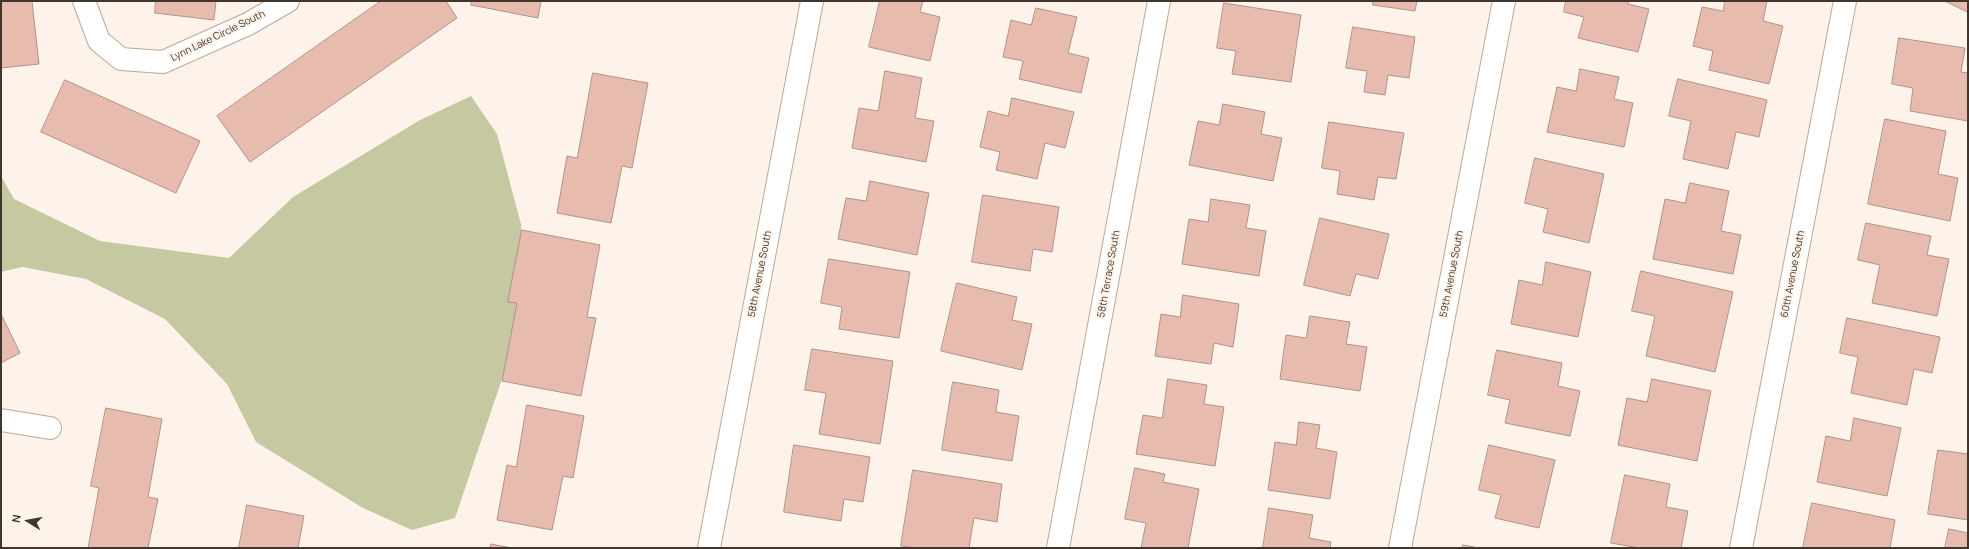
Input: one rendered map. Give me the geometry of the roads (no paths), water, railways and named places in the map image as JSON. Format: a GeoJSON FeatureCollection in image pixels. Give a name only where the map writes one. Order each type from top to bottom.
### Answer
{"type":"FeatureCollection","features":[{"type":"Feature","properties":{"kind":"street","name":"Lynn Lake Circle South"},"geometry":{"type":"LineString","coordinates":[[84,1],[99,41],[120,59],[163,62],[248,24],[288,1]]}},
{"type":"Feature","properties":{"kind":"street","name":"58th Avenue South"},"geometry":{"type":"LineString","coordinates":[[709,548],[812,1]]}},
{"type":"Feature","properties":{"kind":"street","name":"58th Terrace South"},"geometry":{"type":"LineString","coordinates":[[1058,548],[1159,1]]}},
{"type":"Feature","properties":{"kind":"street","name":"59th Avenue South"},"geometry":{"type":"LineString","coordinates":[[1400,548],[1504,1]]}},
{"type":"Feature","properties":{"kind":"street","name":"60th Avenue South"},"geometry":{"type":"LineString","coordinates":[[1741,548],[1845,1]]}},
{"type":"Feature","properties":{"kind":"street"},"geometry":{"type":"LineString","coordinates":[[1,420],[50,428]]}}]}
